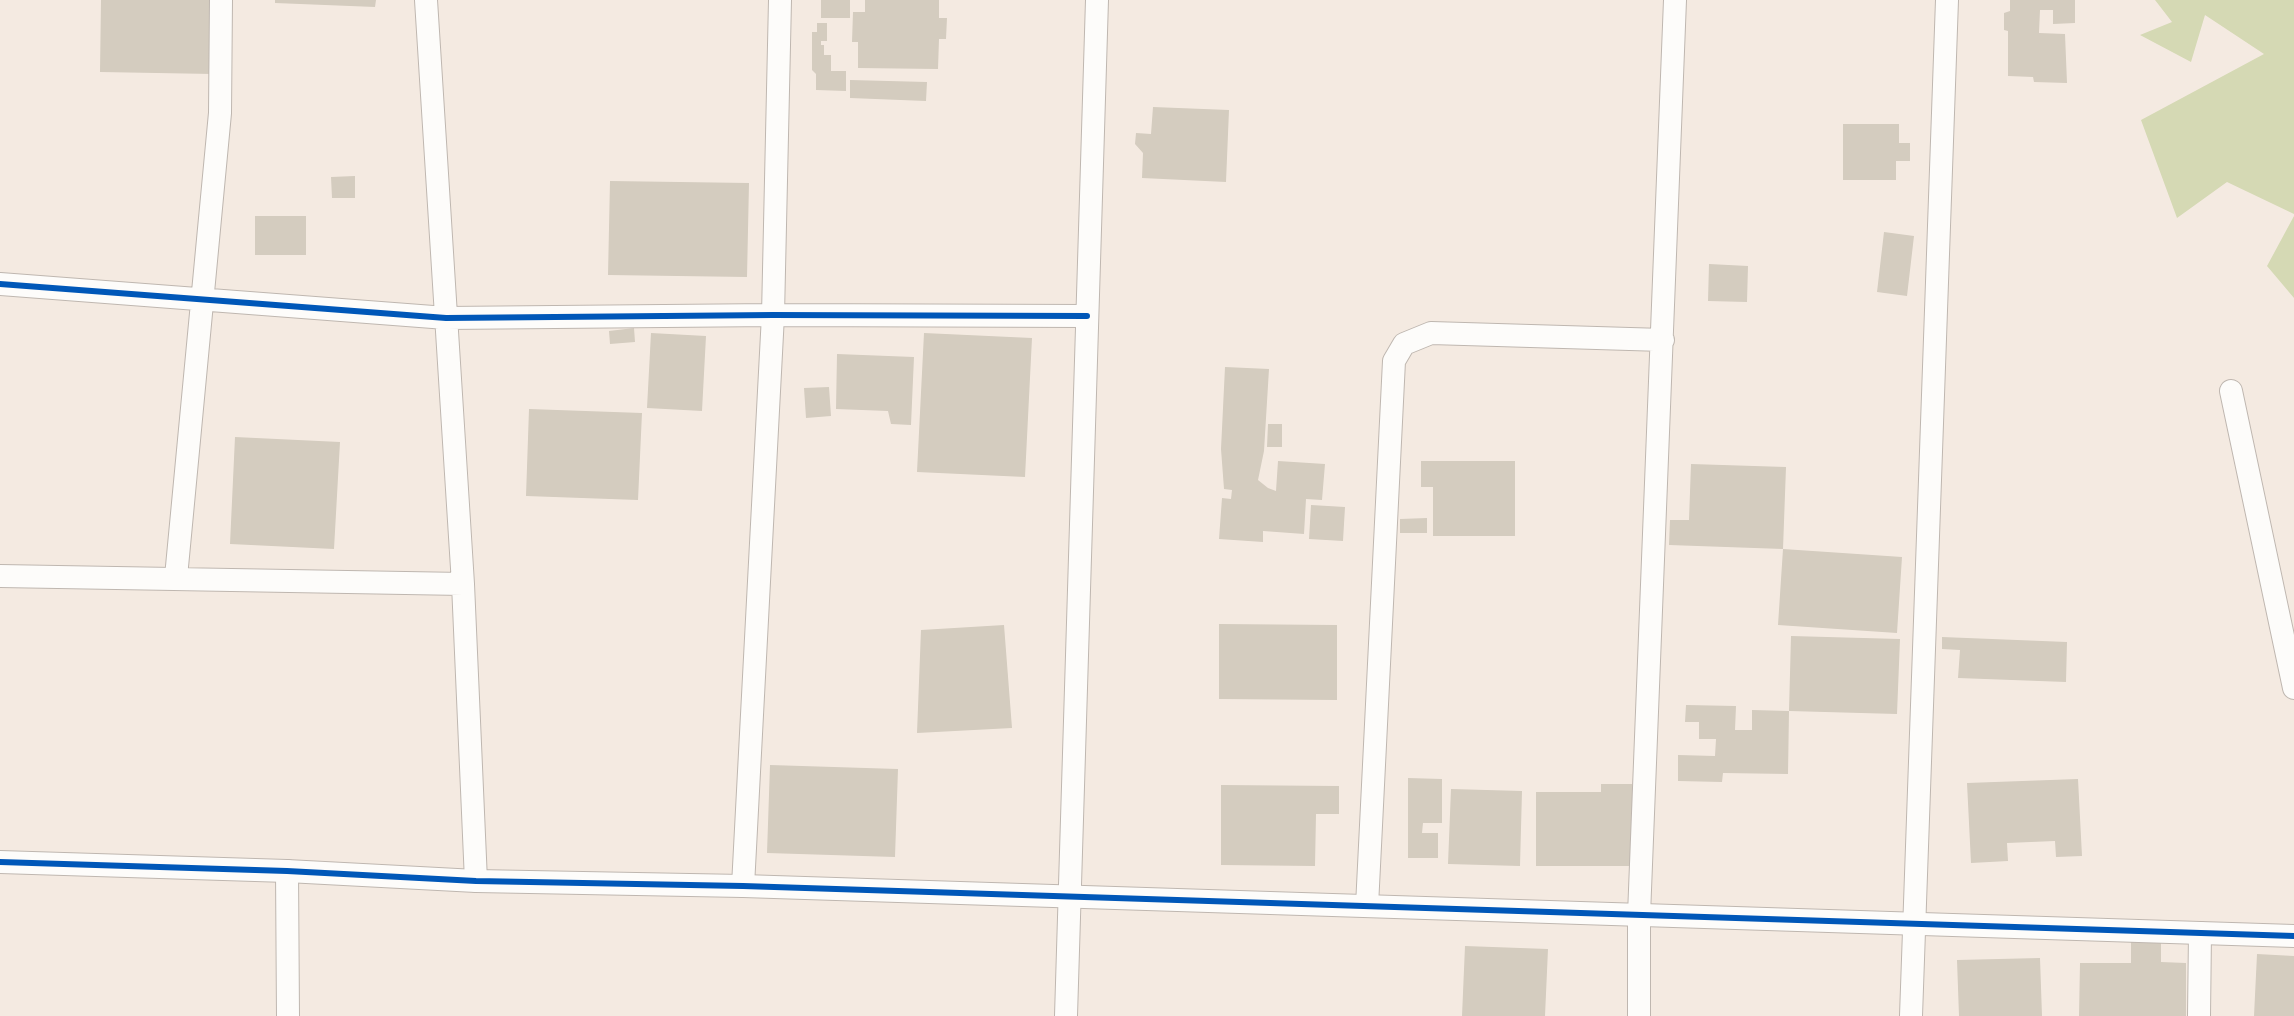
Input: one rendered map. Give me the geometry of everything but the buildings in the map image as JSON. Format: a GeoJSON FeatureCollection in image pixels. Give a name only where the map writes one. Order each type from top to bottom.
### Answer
{"type":"FeatureCollection","features":[{"type":"Feature","properties":{"kind":"street"},"geometry":{"type":"LineString","coordinates":[[176,577],[220,113],[221,0]]}},
{"type":"Feature","properties":{"kind":"street"},"geometry":{"type":"LineString","coordinates":[[426,0],[463,584],[476,881]]}},
{"type":"Feature","properties":{"kind":"street"},"geometry":{"type":"LineString","coordinates":[[743,886],[773,315],[780,0]]}},
{"type":"Feature","properties":{"kind":"street"},"geometry":{"type":"LineString","coordinates":[[1066,1016],[1097,0]]}},
{"type":"Feature","properties":{"kind":"street"},"geometry":{"type":"LineString","coordinates":[[1639,1016],[1639,915],[1675,0]]}},
{"type":"Feature","properties":{"kind":"street"},"geometry":{"type":"LineString","coordinates":[[1912,1016],[1947,0]]}},
{"type":"Feature","properties":{"kind":"street"},"geometry":{"type":"LineString","coordinates":[[0,284],[446,318],[773,315],[1087,316]]}},
{"type":"Feature","properties":{"kind":"street"},"geometry":{"type":"LineString","coordinates":[[1367,906],[1394,361],[1404,344],[1431,333],[1662,340]]}},
{"type":"Feature","properties":{"kind":"street"},"geometry":{"type":"LineString","coordinates":[[2231,391],[2294,688]]}},
{"type":"Feature","properties":{"kind":"street"},"geometry":{"type":"LineString","coordinates":[[0,576],[176,577],[463,584]]}},
{"type":"Feature","properties":{"kind":"street"},"geometry":{"type":"LineString","coordinates":[[0,862],[287,871],[476,881],[743,886],[2294,936]]}},
{"type":"Feature","properties":{"kind":"street"},"geometry":{"type":"LineString","coordinates":[[287,871],[288,1016]]}},
{"type":"Feature","properties":{"kind":"street"},"geometry":{"type":"LineString","coordinates":[[2199,1016],[2200,933]]}},
{"type":"Feature","properties":{"kind":"shaded area"},"geometry":{"type":"Polygon","coordinates":[[[2155,0],[2294,0],[2294,214],[2227,182],[2177,218],[2141,120],[2264,54],[2205,15],[2191,62],[2140,35],[2172,22],[2155,0]]]}},
{"type":"Feature","properties":{"kind":"shaded area"},"geometry":{"type":"Polygon","coordinates":[[[2294,216],[2294,298],[2267,266],[2294,216]]]}},
{"type":"Feature","properties":{"kind":"cycle path"},"geometry":{"type":"LineString","coordinates":[[0,284],[446,318],[773,315],[1087,316]]}},
{"type":"Feature","properties":{"kind":"cycle path"},"geometry":{"type":"LineString","coordinates":[[0,862],[287,871],[476,881],[743,886],[2294,936]]}}]}
